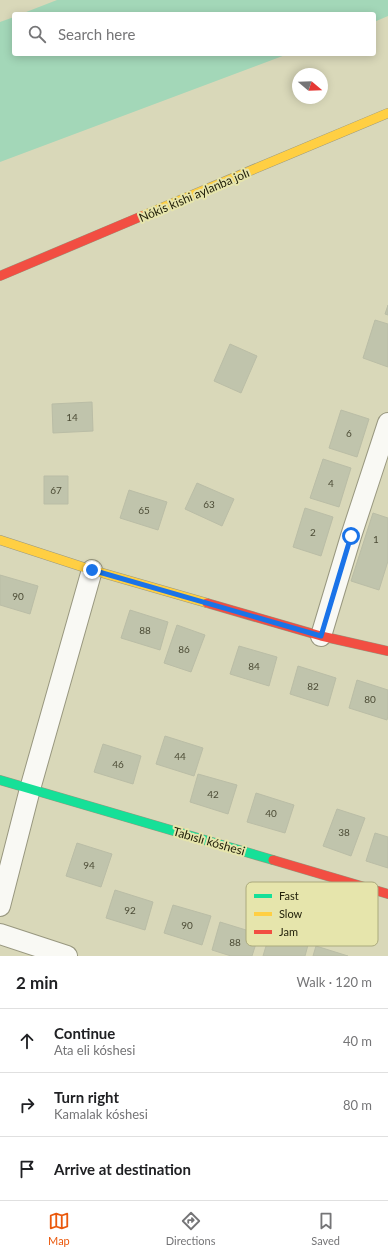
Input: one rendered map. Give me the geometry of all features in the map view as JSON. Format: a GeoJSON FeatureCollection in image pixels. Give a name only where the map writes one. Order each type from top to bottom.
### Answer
{"type":"FeatureCollection","features":[{"type":"Feature","properties":{"kind":"street","name":"Nókis kishi aylanba jolı"},"geometry":{"type":"LineString","coordinates":[[0,276],[388,113]]}},
{"type":"Feature","properties":{"kind":"street"},"geometry":{"type":"LineString","coordinates":[[321,636],[351,536],[388,423]]}},
{"type":"Feature","properties":{"kind":"street"},"geometry":{"type":"LineString","coordinates":[[0,540],[92,570],[321,636],[388,651]]}},
{"type":"Feature","properties":{"kind":"street"},"geometry":{"type":"LineString","coordinates":[[0,906],[30,789],[92,570]]}},
{"type":"Feature","properties":{"kind":"street","name":"Tabıslı kóshesi"},"geometry":{"type":"LineString","coordinates":[[0,780],[347,882]]}},
{"type":"Feature","properties":{"kind":"street","name":"Tabıslı kóshesi"},"geometry":{"type":"LineString","coordinates":[[378,891],[388,894]]}},
{"type":"Feature","properties":{"kind":"street"},"geometry":{"type":"LineString","coordinates":[[0,934],[67,956]]}},
{"type":"Feature","properties":{"kind":"shaded area"},"geometry":{"type":"Polygon","coordinates":[[[57,0],[388,0],[388,16],[376,21],[376,12],[26,12],[57,0]]]}},
{"type":"Feature","properties":{"kind":"shaded area"},"geometry":{"type":"Polygon","coordinates":[[[12,18],[12,56],[283,56],[0,162],[0,22],[12,18]]]}},
{"type":"Feature","properties":{"kind":"building"},"geometry":{"type":"Polygon","coordinates":[[[388,305],[388,315],[385,314],[388,305]]]}},
{"type":"Feature","properties":{"kind":"building"},"geometry":{"type":"Polygon","coordinates":[[[375,320],[388,324],[388,367],[363,358],[375,320]]]}},
{"type":"Feature","properties":{"kind":"building"},"geometry":{"type":"Polygon","coordinates":[[[230,344],[257,356],[241,393],[214,381],[230,344]]]}},
{"type":"Feature","properties":{"kind":"building"},"geometry":{"type":"Polygon","coordinates":[[[92,402],[93,431],[53,433],[52,404],[92,402]]]}},
{"type":"Feature","properties":{"kind":"building"},"geometry":{"type":"Polygon","coordinates":[[[341,410],[369,419],[357,457],[329,448],[341,410]]]}},
{"type":"Feature","properties":{"kind":"building"},"geometry":{"type":"Polygon","coordinates":[[[323,459],[351,468],[339,507],[310,498],[323,459]]]}},
{"type":"Feature","properties":{"kind":"building"},"geometry":{"type":"Polygon","coordinates":[[[44,476],[68,476],[68,504],[44,504],[44,476]]]}},
{"type":"Feature","properties":{"kind":"building"},"geometry":{"type":"Polygon","coordinates":[[[197,483],[234,499],[222,526],[185,509],[197,483]]]}},
{"type":"Feature","properties":{"kind":"building"},"geometry":{"type":"Polygon","coordinates":[[[129,490],[167,502],[158,530],[120,518],[129,490]]]}},
{"type":"Feature","properties":{"kind":"building"},"geometry":{"type":"Polygon","coordinates":[[[305,508],[333,517],[321,556],[293,547],[305,508]]]}},
{"type":"Feature","properties":{"kind":"building"},"geometry":{"type":"Polygon","coordinates":[[[373,513],[388,518],[388,561],[379,590],[351,581],[373,513]]]}},
{"type":"Feature","properties":{"kind":"building"},"geometry":{"type":"Polygon","coordinates":[[[0,575],[38,586],[30,614],[0,605],[0,575]]]}},
{"type":"Feature","properties":{"kind":"building"},"geometry":{"type":"Polygon","coordinates":[[[130,610],[168,622],[160,650],[121,638],[130,610]]]}},
{"type":"Feature","properties":{"kind":"building"},"geometry":{"type":"Polygon","coordinates":[[[177,625],[205,635],[191,672],[164,663],[177,625]]]}},
{"type":"Feature","properties":{"kind":"building"},"geometry":{"type":"Polygon","coordinates":[[[239,646],[277,657],[269,686],[230,674],[239,646]]]}},
{"type":"Feature","properties":{"kind":"building"},"geometry":{"type":"Polygon","coordinates":[[[298,666],[336,678],[328,706],[290,694],[298,666]]]}},
{"type":"Feature","properties":{"kind":"building"},"geometry":{"type":"Polygon","coordinates":[[[357,680],[388,690],[387,720],[349,708],[357,680]]]}},
{"type":"Feature","properties":{"kind":"building"},"geometry":{"type":"Polygon","coordinates":[[[165,736],[203,748],[194,776],[156,764],[165,736]]]}},
{"type":"Feature","properties":{"kind":"building"},"geometry":{"type":"Polygon","coordinates":[[[103,744],[141,756],[133,784],[94,772],[103,744]]]}},
{"type":"Feature","properties":{"kind":"building"},"geometry":{"type":"Polygon","coordinates":[[[198,774],[237,785],[228,814],[190,802],[198,774]]]}},
{"type":"Feature","properties":{"kind":"building"},"geometry":{"type":"Polygon","coordinates":[[[256,793],[294,805],[285,833],[247,822],[256,793]]]}},
{"type":"Feature","properties":{"kind":"building"},"geometry":{"type":"Polygon","coordinates":[[[337,809],[365,818],[351,856],[323,846],[337,809]]]}},
{"type":"Feature","properties":{"kind":"building"},"geometry":{"type":"Polygon","coordinates":[[[375,833],[388,837],[388,868],[366,861],[375,833]]]}},
{"type":"Feature","properties":{"kind":"building"},"geometry":{"type":"Polygon","coordinates":[[[77,843],[112,854],[101,887],[66,876],[77,843]]]}},
{"type":"Feature","properties":{"kind":"building"},"geometry":{"type":"Polygon","coordinates":[[[115,890],[153,902],[145,930],[106,918],[115,890]]]}},
{"type":"Feature","properties":{"kind":"building"},"geometry":{"type":"Polygon","coordinates":[[[173,905],[211,916],[202,945],[164,933],[173,905]]]}},
{"type":"Feature","properties":{"kind":"building"},"geometry":{"type":"Polygon","coordinates":[[[220,922],[246,930],[246,946],[255,946],[252,956],[231,956],[212,950],[220,922]]]}},
{"type":"Feature","properties":{"kind":"building"},"geometry":{"type":"Polygon","coordinates":[[[266,946],[308,946],[305,956],[263,956],[266,946]]]}},
{"type":"Feature","properties":{"kind":"building"},"geometry":{"type":"Polygon","coordinates":[[[316,946],[348,956],[313,956],[316,946]]]}},
{"type":"Feature","properties":{"kind":"traffic: fast"},"geometry":{"type":"LineString","coordinates":[[0,780],[273,860]]}},
{"type":"Feature","properties":{"kind":"traffic: slow"},"geometry":{"type":"LineString","coordinates":[[142,216],[388,113]]}},
{"type":"Feature","properties":{"kind":"traffic: slow"},"geometry":{"type":"LineString","coordinates":[[0,540],[92,570],[207,603]]}},
{"type":"Feature","properties":{"kind":"traffic: jam"},"geometry":{"type":"LineString","coordinates":[[0,276],[142,216]]}},
{"type":"Feature","properties":{"kind":"traffic: jam"},"geometry":{"type":"LineString","coordinates":[[207,603],[321,636],[388,651]]}},
{"type":"Feature","properties":{"kind":"traffic: jam"},"geometry":{"type":"LineString","coordinates":[[273,860],[347,882]]}},
{"type":"Feature","properties":{"kind":"traffic: jam"},"geometry":{"type":"LineString","coordinates":[[378,891],[388,894]]}},
{"type":"Feature","properties":{"kind":"route"},"geometry":{"type":"LineString","coordinates":[[92,570],[321,636],[351,536]]}}]}
